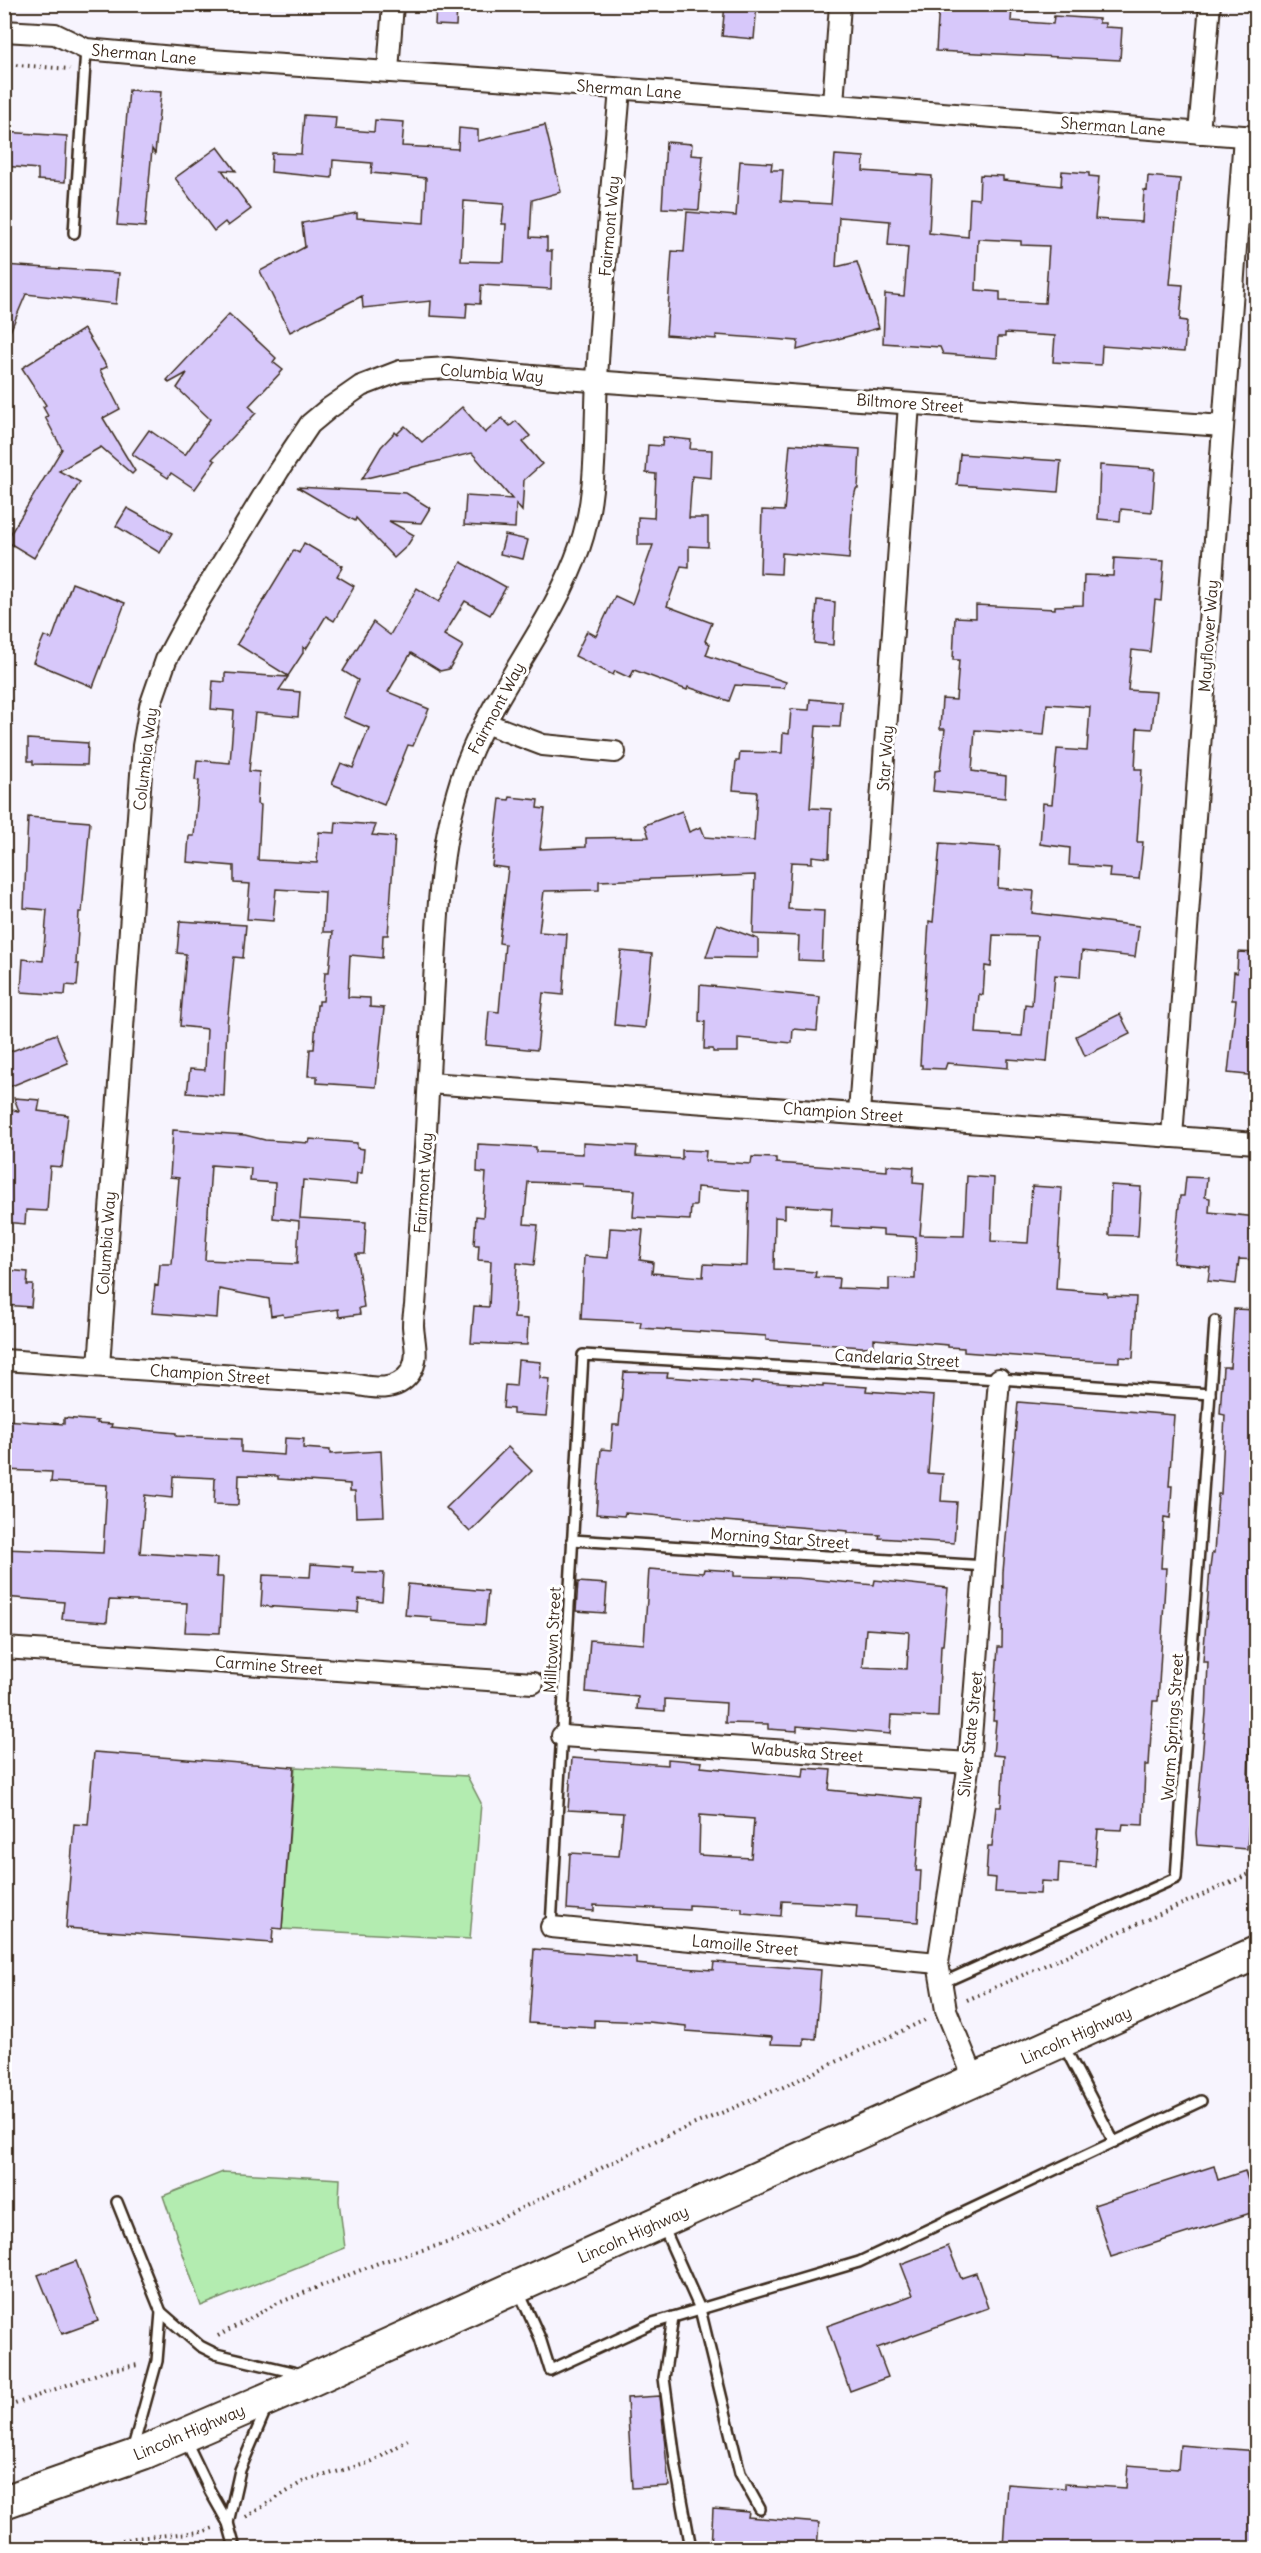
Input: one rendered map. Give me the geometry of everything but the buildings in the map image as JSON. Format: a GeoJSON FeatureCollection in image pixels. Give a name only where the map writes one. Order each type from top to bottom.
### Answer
{"type":"FeatureCollection","features":[{"type":"Feature","properties":{"kind":"highway","name":"Lincoln Highway"},"geometry":{"type":"LineString","coordinates":[[4,2502],[130,2457],[315,2378],[1257,1953]]}},
{"type":"Feature","properties":{"kind":"street"},"geometry":{"type":"LineString","coordinates":[[388,71],[393,4]]}},
{"type":"Feature","properties":{"kind":"street"},"geometry":{"type":"LineString","coordinates":[[833,104],[840,4]]}},
{"type":"Feature","properties":{"kind":"street"},"geometry":{"type":"LineString","coordinates":[[1199,133],[1210,4]]}},
{"type":"Feature","properties":{"kind":"street","name":"Sherman Lane"},"geometry":{"type":"LineString","coordinates":[[4,31],[55,34],[86,49],[1251,136]]}},
{"type":"Feature","properties":{"kind":"street","name":"Fairmont Way"},"geometry":{"type":"LineString","coordinates":[[411,1372],[416,1361],[413,1326],[440,890],[447,834],[453,804],[471,751],[559,597],[581,543],[590,495],[620,89]]}},
{"type":"Feature","properties":{"kind":"street","name":"Mayflower Way"},"geometry":{"type":"LineString","coordinates":[[1172,1137],[1223,426],[1251,136]]}},
{"type":"Feature","properties":{"kind":"street","name":"Columbia Way"},"geometry":{"type":"LineString","coordinates":[[99,1366],[143,746],[150,706],[166,660],[206,589],[310,424],[361,386],[400,371],[448,368],[597,380]]}},
{"type":"Feature","properties":{"kind":"street","name":"Biltmore Street"},"geometry":{"type":"LineString","coordinates":[[597,380],[1223,426]]}},
{"type":"Feature","properties":{"kind":"street","name":"Star Way"},"geometry":{"type":"LineString","coordinates":[[859,1113],[909,404]]}},
{"type":"Feature","properties":{"kind":"street"},"geometry":{"type":"LineString","coordinates":[[485,723],[543,745],[615,752]]}},
{"type":"Feature","properties":{"kind":"street","name":"Champion Street"},"geometry":{"type":"LineString","coordinates":[[429,1083],[1257,1143]]}},
{"type":"Feature","properties":{"kind":"street","name":"Champion Street"},"geometry":{"type":"LineString","coordinates":[[4,1360],[353,1384],[378,1389],[390,1388],[411,1372]]}},
{"type":"Feature","properties":{"kind":"street","name":"Silver State Street"},"geometry":{"type":"LineString","coordinates":[[975,2081],[946,2010],[938,1963],[969,1763],[999,1379]]}},
{"type":"Feature","properties":{"kind":"street","name":"Carmine Street"},"geometry":{"type":"LineString","coordinates":[[4,1648],[532,1683]]}},
{"type":"Feature","properties":{"kind":"street","name":"Wabuska Street"},"geometry":{"type":"LineString","coordinates":[[562,1736],[969,1763]]}},
{"type":"Feature","properties":{"kind":"street","name":"Lamoille Street"},"geometry":{"type":"LineString","coordinates":[[551,1927],[938,1963]]}},
{"type":"Feature","properties":{"kind":"lane"},"geometry":{"type":"LineString","coordinates":[[74,233],[86,49]]}},
{"type":"Feature","properties":{"kind":"lane","name":"Warm Springs Street"},"geometry":{"type":"LineString","coordinates":[[942,1983],[1176,1878],[1215,1321]]}},
{"type":"Feature","properties":{"kind":"lane","name":"Candelaria Street"},"geometry":{"type":"LineString","coordinates":[[583,1355],[999,1379],[1210,1394]]}},
{"type":"Feature","properties":{"kind":"lane","name":"Milltown Street"},"geometry":{"type":"LineString","coordinates":[[551,1927],[583,1355]]}},
{"type":"Feature","properties":{"kind":"lane","name":"Morning Star Street"},"geometry":{"type":"LineString","coordinates":[[572,1540],[986,1566]]}},
{"type":"Feature","properties":{"kind":"lane"},"geometry":{"type":"LineString","coordinates":[[1061,2041],[1114,2142]]}},
{"type":"Feature","properties":{"kind":"lane"},"geometry":{"type":"LineString","coordinates":[[517,2287],[540,2338],[550,2370],[653,2323],[859,2262],[1201,2102]]}},
{"type":"Feature","properties":{"kind":"lane"},"geometry":{"type":"LineString","coordinates":[[117,2202],[161,2312],[157,2361],[130,2457]]}},
{"type":"Feature","properties":{"kind":"lane"},"geometry":{"type":"LineString","coordinates":[[661,2222],[700,2308],[740,2473],[760,2509]]}},
{"type":"Feature","properties":{"kind":"lane"},"geometry":{"type":"LineString","coordinates":[[161,2312],[200,2346],[216,2354],[315,2378]]}},
{"type":"Feature","properties":{"kind":"lane"},"geometry":{"type":"LineString","coordinates":[[673,2317],[664,2378],[676,2467],[691,2548]]}},
{"type":"Feature","properties":{"kind":"lane"},"geometry":{"type":"LineString","coordinates":[[228,2523],[240,2470],[271,2397]]}},
{"type":"Feature","properties":{"kind":"lane"},"geometry":{"type":"LineString","coordinates":[[183,2435],[228,2523],[235,2548]]}},
{"type":"Feature","properties":{"kind":"path"},"geometry":{"type":"LineString","coordinates":[[4,64],[84,70]]}},
{"type":"Feature","properties":{"kind":"path"},"geometry":{"type":"LineString","coordinates":[[200,2346],[276,2304],[381,2262],[460,2239],[657,2140],[783,2087],[946,2010],[1257,1871]]}},
{"type":"Feature","properties":{"kind":"path"},"geometry":{"type":"LineString","coordinates":[[4,2408],[108,2370],[157,2361]]}},
{"type":"Feature","properties":{"kind":"green space"},"geometry":{"type":"Polygon","coordinates":[[[295,1767],[467,1776],[481,1803],[470,1939],[282,1929],[295,1767]]]}},
{"type":"Feature","properties":{"kind":"green space"},"geometry":{"type":"Polygon","coordinates":[[[223,2172],[340,2179],[339,2201],[345,2248],[201,2306],[163,2196],[223,2172]]]}}]}
